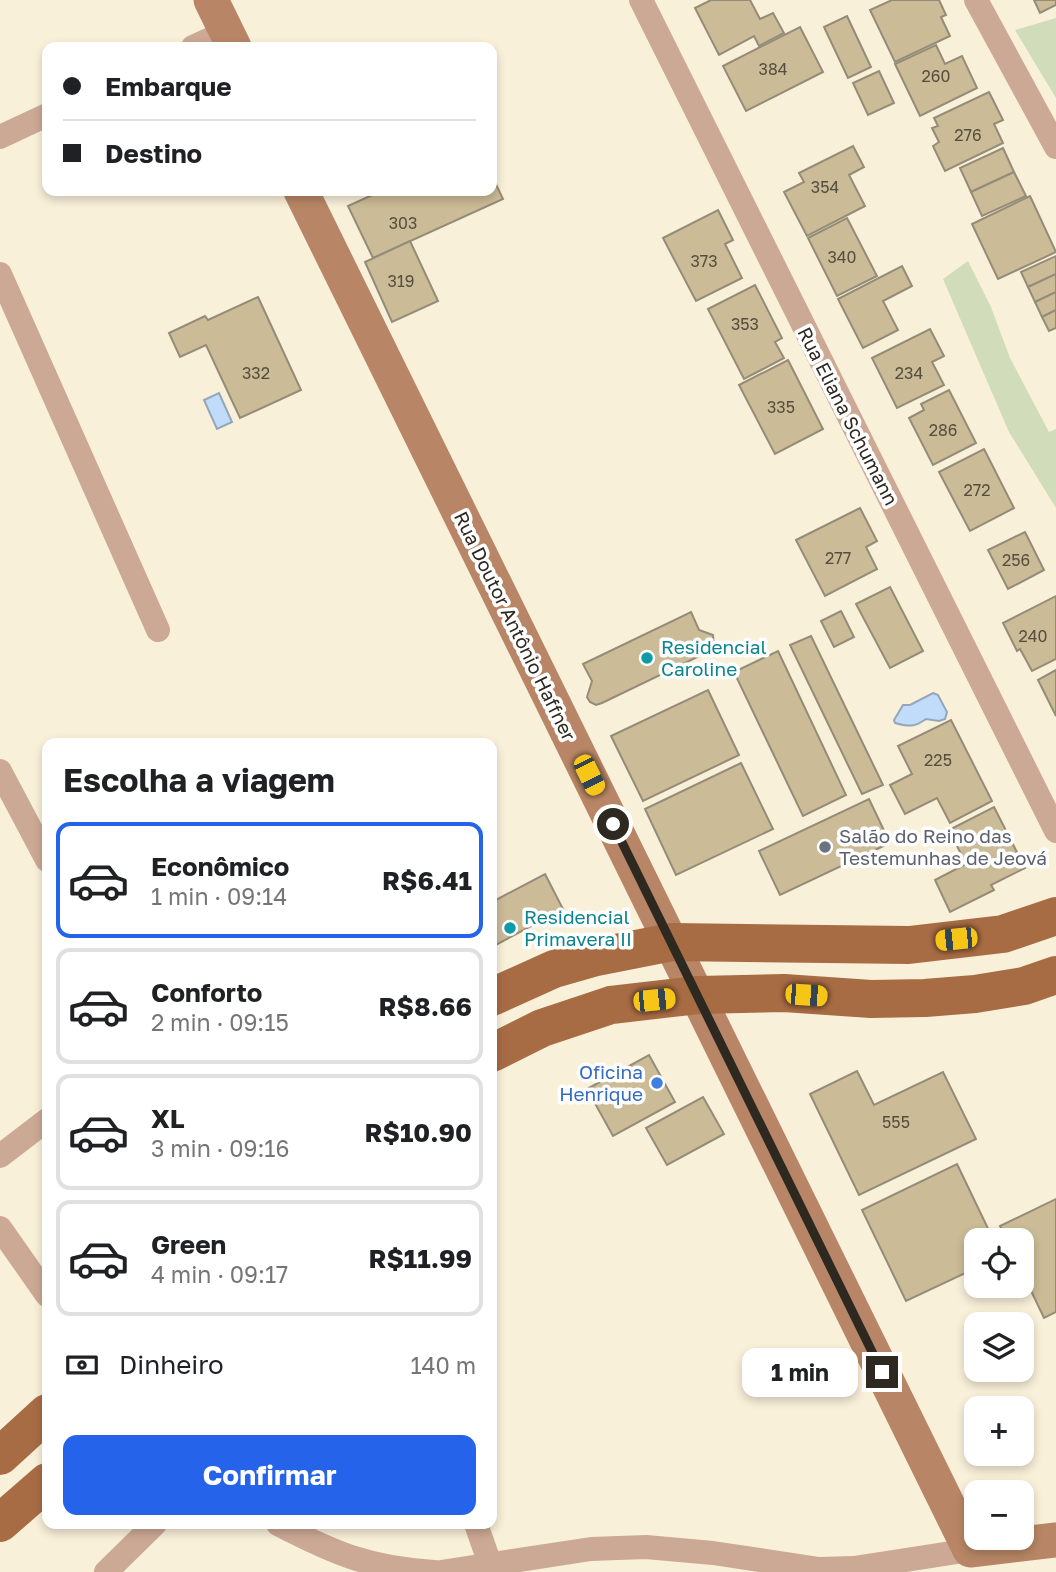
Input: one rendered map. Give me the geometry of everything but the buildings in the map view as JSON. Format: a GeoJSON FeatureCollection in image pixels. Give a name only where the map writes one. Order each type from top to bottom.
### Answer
{"type":"FeatureCollection","features":[{"type":"Feature","properties":{"kind":"main road"},"geometry":{"type":"LineString","coordinates":[[497,995],[554,969],[596,957],[672,942],[909,945],[1003,934],[1056,916]]}},
{"type":"Feature","properties":{"kind":"main road"},"geometry":{"type":"LineString","coordinates":[[497,1050],[542,1028],[611,1005],[698,995],[784,993],[871,999],[925,998],[1024,986],[1056,975]]}},
{"type":"Feature","properties":{"kind":"main road"},"geometry":{"type":"LineString","coordinates":[[0,1456],[42,1418]]}},
{"type":"Feature","properties":{"kind":"main road"},"geometry":{"type":"LineString","coordinates":[[0,1523],[42,1486]]}},
{"type":"Feature","properties":{"kind":"street"},"geometry":{"type":"LineString","coordinates":[[211,0],[230,39]]}},
{"type":"Feature","properties":{"kind":"street","name":"Rua Eliana Schumann"},"geometry":{"type":"LineString","coordinates":[[641,0],[1056,831]]}},
{"type":"Feature","properties":{"kind":"street"},"geometry":{"type":"LineString","coordinates":[[976,0],[1056,147]]}},
{"type":"Feature","properties":{"kind":"street"},"geometry":{"type":"LineString","coordinates":[[0,137],[42,117]]}},
{"type":"Feature","properties":{"kind":"street","name":"Rua Doutor Antônio Haffner"},"geometry":{"type":"LineString","coordinates":[[303,196],[964,1538]]}},
{"type":"Feature","properties":{"kind":"street"},"geometry":{"type":"LineString","coordinates":[[0,274],[158,630]]}},
{"type":"Feature","properties":{"kind":"street"},"geometry":{"type":"LineString","coordinates":[[0,771],[42,851]]}},
{"type":"Feature","properties":{"kind":"street"},"geometry":{"type":"LineString","coordinates":[[0,1156],[42,1123]]}},
{"type":"Feature","properties":{"kind":"street"},"geometry":{"type":"LineString","coordinates":[[0,1228],[42,1288]]}},
{"type":"Feature","properties":{"kind":"street"},"geometry":{"type":"LineString","coordinates":[[106,1572],[150,1529]]}},
{"type":"Feature","properties":{"kind":"street"},"geometry":{"type":"LineString","coordinates":[[288,1529],[322,1547],[357,1560],[397,1569],[435,1572]]}},
{"type":"Feature","properties":{"kind":"street"},"geometry":{"type":"LineString","coordinates":[[479,1529],[490,1564]]}},
{"type":"Feature","properties":{"kind":"street"},"geometry":{"type":"LineString","coordinates":[[1034,1543],[1056,1540]]}},
{"type":"Feature","properties":{"kind":"street"},"geometry":{"type":"LineString","coordinates":[[441,1572],[591,1549],[646,1547],[713,1553],[819,1569],[854,1569],[970,1550]]}},
{"type":"Feature","properties":{"kind":"green space"},"geometry":{"type":"Polygon","coordinates":[[[1056,18],[1056,98],[1015,30],[1056,18]]]}},
{"type":"Feature","properties":{"kind":"green space"},"geometry":{"type":"Polygon","coordinates":[[[968,261],[991,307],[1010,358],[1049,432],[1056,429],[1056,508],[1009,432],[943,279],[968,261]]]}},
{"type":"Feature","properties":{"kind":"water"},"geometry":{"type":"Polygon","coordinates":[[[219,393],[232,422],[217,429],[204,400],[219,393]]]}},
{"type":"Feature","properties":{"kind":"water"},"geometry":{"type":"Polygon","coordinates":[[[933,693],[938,695],[947,712],[945,719],[926,719],[912,726],[895,723],[894,720],[903,705],[910,705],[933,693]]]}},
{"type":"Feature","properties":{"kind":"place","name":"Residencial Caroline"},"geometry":{"type":"Point","coordinates":[647,658]}},
{"type":"Feature","properties":{"kind":"place","name":"Salão do Reino das Testemunhas de Jeová"},"geometry":{"type":"Point","coordinates":[825,847]}},
{"type":"Feature","properties":{"kind":"place","name":"Residencial Primavera II"},"geometry":{"type":"Point","coordinates":[510,928]}},
{"type":"Feature","properties":{"kind":"place","name":"Oficina Henrique"},"geometry":{"type":"Point","coordinates":[657,1083]}},
{"type":"Feature","properties":{"kind":"route"},"geometry":{"type":"LineString","coordinates":[[613,824],[882,1372]]}}]}
